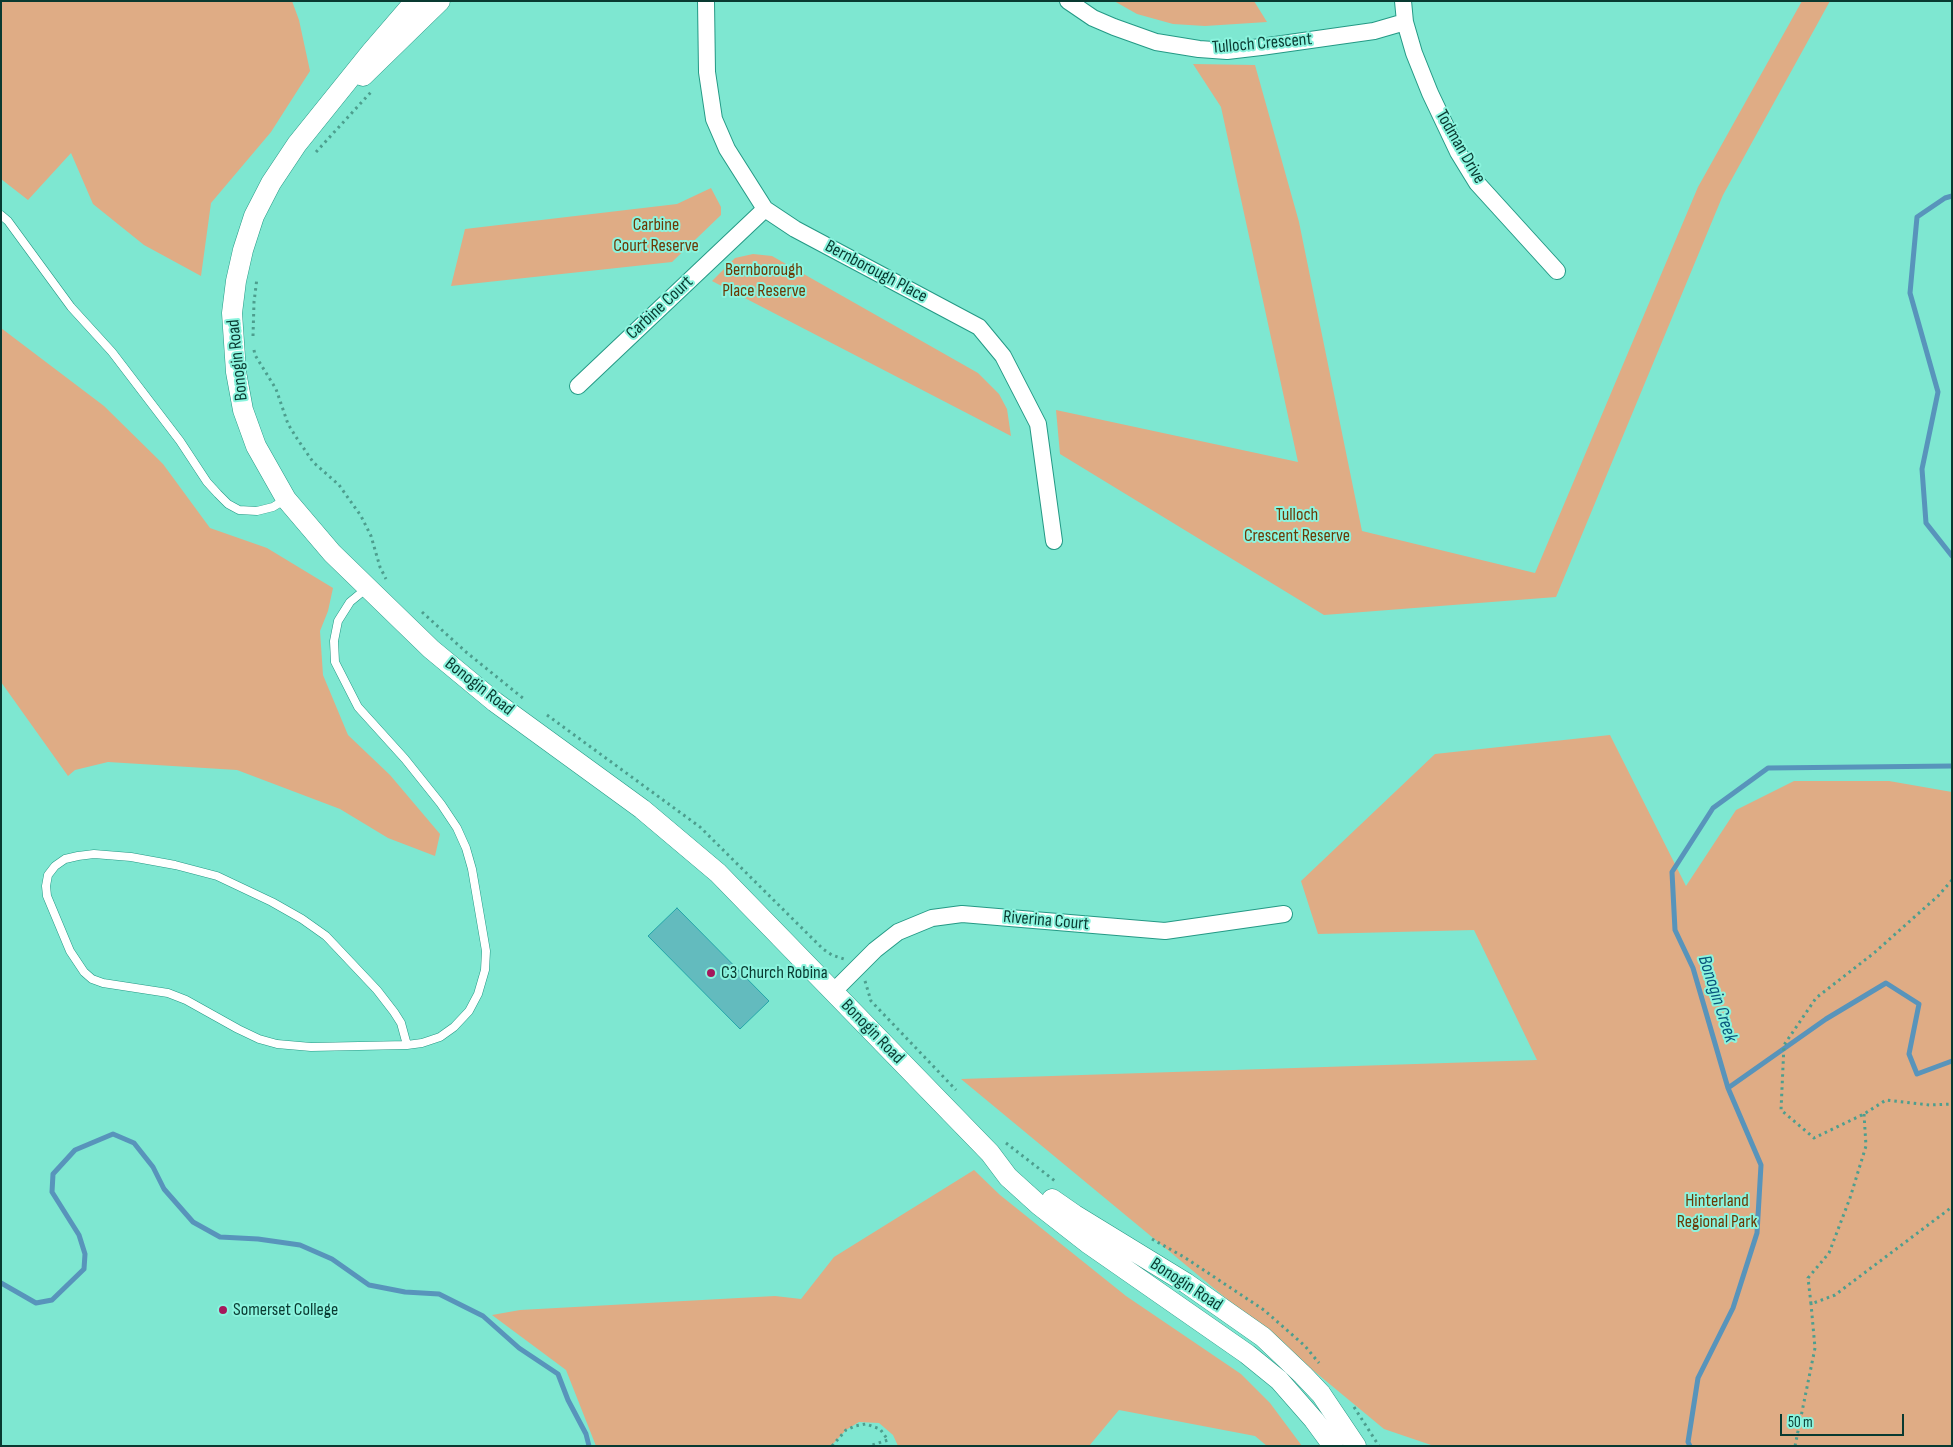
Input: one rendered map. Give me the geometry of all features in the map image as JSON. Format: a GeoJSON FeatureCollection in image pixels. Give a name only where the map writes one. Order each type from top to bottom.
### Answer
{"type":"FeatureCollection","features":[{"type":"Feature","properties":{"kind":"street","name":"Bonogin Road"},"geometry":{"type":"LineString","coordinates":[[415,1],[370,52],[297,144],[271,183],[254,216],[236,281],[232,313],[236,372],[243,410],[256,446],[286,499],[332,553],[431,649],[495,702],[642,809],[718,873],[833,992],[998,1147],[1075,1215],[1180,1279],[1270,1343],[1320,1394],[1356,1446]]}},
{"type":"Feature","properties":{"kind":"street","name":"Bonogin Road"},"geometry":{"type":"LineString","coordinates":[[324,111],[380,62],[440,1]]}},
{"type":"Feature","properties":{"kind":"street","name":"Bernborough Place"},"geometry":{"type":"LineString","coordinates":[[706,1],[707,72],[714,119],[727,149],[765,210],[795,229],[979,327],[1003,356],[1038,424],[1054,541]]}},
{"type":"Feature","properties":{"kind":"street","name":"Tulloch Crescent"},"geometry":{"type":"LineString","coordinates":[[1068,1],[1093,18],[1156,42],[1199,49],[1227,51],[1374,31],[1405,22]]}},
{"type":"Feature","properties":{"kind":"street","name":"Todman Drive"},"geometry":{"type":"LineString","coordinates":[[1403,1],[1405,22],[1414,53],[1446,129],[1467,168],[1492,200],[1557,271]]}},
{"type":"Feature","properties":{"kind":"street","name":"Carbine Court"},"geometry":{"type":"LineString","coordinates":[[578,386],[765,210]]}},
{"type":"Feature","properties":{"kind":"street","name":"Riverina Court"},"geometry":{"type":"LineString","coordinates":[[833,992],[875,950],[898,932],[932,918],[962,914],[1165,931],[1284,914]]}},
{"type":"Feature","properties":{"kind":"street","name":"Bonogin Road"},"geometry":{"type":"LineString","coordinates":[[998,1147],[1008,1177],[1039,1205],[1089,1244],[1247,1354],[1279,1380],[1314,1420],[1333,1446]]}},
{"type":"Feature","properties":{"kind":"street"},"geometry":{"type":"LineString","coordinates":[[1180,1279],[1176,1290],[1179,1296],[1260,1354],[1279,1380]]}},
{"type":"Feature","properties":{"kind":"lane"},"geometry":{"type":"LineString","coordinates":[[1,215],[8,221],[71,307],[112,352],[180,441],[207,482],[228,504],[239,510],[265,510],[286,499]]}},
{"type":"Feature","properties":{"kind":"lane"},"geometry":{"type":"LineString","coordinates":[[367,588],[350,602],[338,620],[334,641],[334,662],[358,707],[405,759],[441,804],[457,828],[466,848],[472,869],[486,951],[485,970],[478,994],[469,1011],[454,1027],[440,1036],[422,1043],[407,1045],[311,1047],[277,1044],[259,1039],[186,1000],[168,994],[103,983],[92,979],[84,972],[70,951],[47,896],[46,886],[48,875],[55,866],[65,859],[94,854],[131,857],[184,867],[217,876],[249,890],[302,919],[326,936],[377,990],[394,1012],[401,1023],[407,1045]]}},
{"type":"Feature","properties":{"kind":"path"},"geometry":{"type":"LineString","coordinates":[[314,154],[374,89]]}},
{"type":"Feature","properties":{"kind":"path"},"geometry":{"type":"LineString","coordinates":[[258,271],[252,343],[255,355],[276,390],[288,424],[296,437],[313,462],[339,485],[361,516],[371,536],[380,567],[385,578],[391,584]]}},
{"type":"Feature","properties":{"kind":"path"},"geometry":{"type":"LineString","coordinates":[[417,608],[466,652],[526,700]]}},
{"type":"Feature","properties":{"kind":"path"},"geometry":{"type":"LineString","coordinates":[[542,712],[700,827],[823,949],[832,955],[843,957],[846,962]]}},
{"type":"Feature","properties":{"kind":"path"},"geometry":{"type":"LineString","coordinates":[[1952,880],[1938,896],[1874,953],[1816,998],[1784,1046],[1781,1110],[1814,1138],[1864,1114],[1886,1100],[1930,1105],[1952,1104]]}},
{"type":"Feature","properties":{"kind":"path"},"geometry":{"type":"LineString","coordinates":[[863,979],[871,1001],[958,1092]]}},
{"type":"Feature","properties":{"kind":"path"},"geometry":{"type":"LineString","coordinates":[[1795,1446],[1815,1348],[1808,1278],[1829,1253],[1850,1198],[1866,1146],[1864,1114]]}},
{"type":"Feature","properties":{"kind":"path"},"geometry":{"type":"LineString","coordinates":[[998,1147],[1061,1186]]}},
{"type":"Feature","properties":{"kind":"path"},"geometry":{"type":"LineString","coordinates":[[1811,1304],[1835,1294],[1952,1207]]}},
{"type":"Feature","properties":{"kind":"path"},"geometry":{"type":"LineString","coordinates":[[1146,1236],[1184,1257],[1264,1310],[1305,1346],[1320,1365]]}},
{"type":"Feature","properties":{"kind":"path"},"geometry":{"type":"LineString","coordinates":[[1349,1402],[1379,1446]]}},
{"type":"Feature","properties":{"kind":"path"},"geometry":{"type":"LineString","coordinates":[[832,1446],[846,1430],[866,1424],[880,1429],[888,1440],[870,1446]]}},
{"type":"Feature","properties":{"kind":"green space"},"geometry":{"type":"Polygon","coordinates":[[[1,1],[292,1],[299,20],[310,71],[271,132],[211,203],[201,276],[144,245],[93,204],[71,153],[28,200],[1,179],[1,1]]]}},
{"type":"Feature","properties":{"kind":"green space"},"geometry":{"type":"Polygon","coordinates":[[[1114,1],[1254,1],[1267,22],[1205,26],[1173,24],[1137,14],[1114,1]]]}},
{"type":"Feature","properties":{"kind":"green space","name":"Tulloch Crescent Reserve"},"geometry":{"type":"Polygon","coordinates":[[[1802,1],[1830,1],[1723,195],[1556,597],[1324,615],[1060,454],[1056,410],[1298,462],[1221,107],[1193,64],[1255,65],[1299,222],[1362,531],[1535,573],[1698,187],[1802,1]]]}},
{"type":"Feature","properties":{"kind":"green space","name":"Carbine Court Reserve"},"geometry":{"type":"Polygon","coordinates":[[[711,188],[721,207],[721,215],[672,262],[451,286],[465,229],[677,204],[711,188]]]}},
{"type":"Feature","properties":{"kind":"green space","name":"Bernborough Place Reserve"},"geometry":{"type":"Polygon","coordinates":[[[753,254],[772,256],[978,373],[999,394],[1007,409],[1011,436],[712,281],[735,258],[753,254]]]}},
{"type":"Feature","properties":{"kind":"green space"},"geometry":{"type":"Polygon","coordinates":[[[1,328],[104,406],[163,464],[210,528],[267,548],[333,588],[328,611],[320,631],[323,675],[348,735],[390,775],[440,834],[435,856],[388,838],[340,809],[237,770],[108,762],[75,770],[68,776],[1,682],[1,328]]]}},
{"type":"Feature","properties":{"kind":"green space","name":"Hinterland Regional Park"},"geometry":{"type":"Polygon","coordinates":[[[1610,735],[1686,886],[1736,810],[1794,781],[1889,781],[1952,792],[1952,1446],[1434,1446],[1384,1429],[961,1079],[1537,1060],[1474,930],[1318,934],[1301,881],[1435,754],[1610,735]]]}},
{"type":"Feature","properties":{"kind":"green space"},"geometry":{"type":"Polygon","coordinates":[[[974,1170],[1000,1195],[1126,1296],[1241,1374],[1270,1403],[1302,1446],[1267,1446],[1255,1436],[1119,1410],[1089,1446],[898,1446],[893,1435],[879,1423],[859,1422],[846,1430],[831,1446],[596,1446],[566,1370],[492,1315],[520,1310],[775,1296],[801,1299],[834,1257],[974,1170]]]}},
{"type":"Feature","properties":{"kind":"building"},"geometry":{"type":"Polygon","coordinates":[[[677,908],[769,1001],[740,1029],[648,936],[677,908]]]}},
{"type":"Feature","properties":{"kind":"waterway","name":"Bonogin Creek"},"geometry":{"type":"LineString","coordinates":[[1952,196],[1945,198],[1917,217],[1910,293],[1938,392],[1922,469],[1926,523],[1952,556]]}},
{"type":"Feature","properties":{"kind":"waterway","name":"Bonogin Creek"},"geometry":{"type":"LineString","coordinates":[[1690,1446],[1688,1442],[1698,1378],[1733,1308],[1757,1233],[1761,1165],[1728,1088],[1693,968],[1675,930],[1672,872],[1713,808],[1768,768],[1952,766]]}},
{"type":"Feature","properties":{"kind":"waterway"},"geometry":{"type":"LineString","coordinates":[[1728,1088],[1826,1019],[1886,983],[1919,1004],[1909,1054],[1917,1074],[1952,1061]]}},
{"type":"Feature","properties":{"kind":"waterway"},"geometry":{"type":"LineString","coordinates":[[1,1283],[36,1303],[52,1300],[84,1269],[85,1254],[79,1235],[52,1192],[53,1174],[75,1150],[113,1134],[134,1143],[153,1167],[164,1189],[193,1222],[220,1237],[258,1239],[300,1245],[332,1259],[369,1285],[405,1292],[439,1294],[483,1316],[519,1348],[558,1374],[568,1400],[586,1434],[589,1446]]}},
{"type":"Feature","properties":{"kind":"place","name":"C3 Church Robina"},"geometry":{"type":"Point","coordinates":[711,973]}},
{"type":"Feature","properties":{"kind":"place","name":"Somerset College"},"geometry":{"type":"Point","coordinates":[223,1310]}}]}
